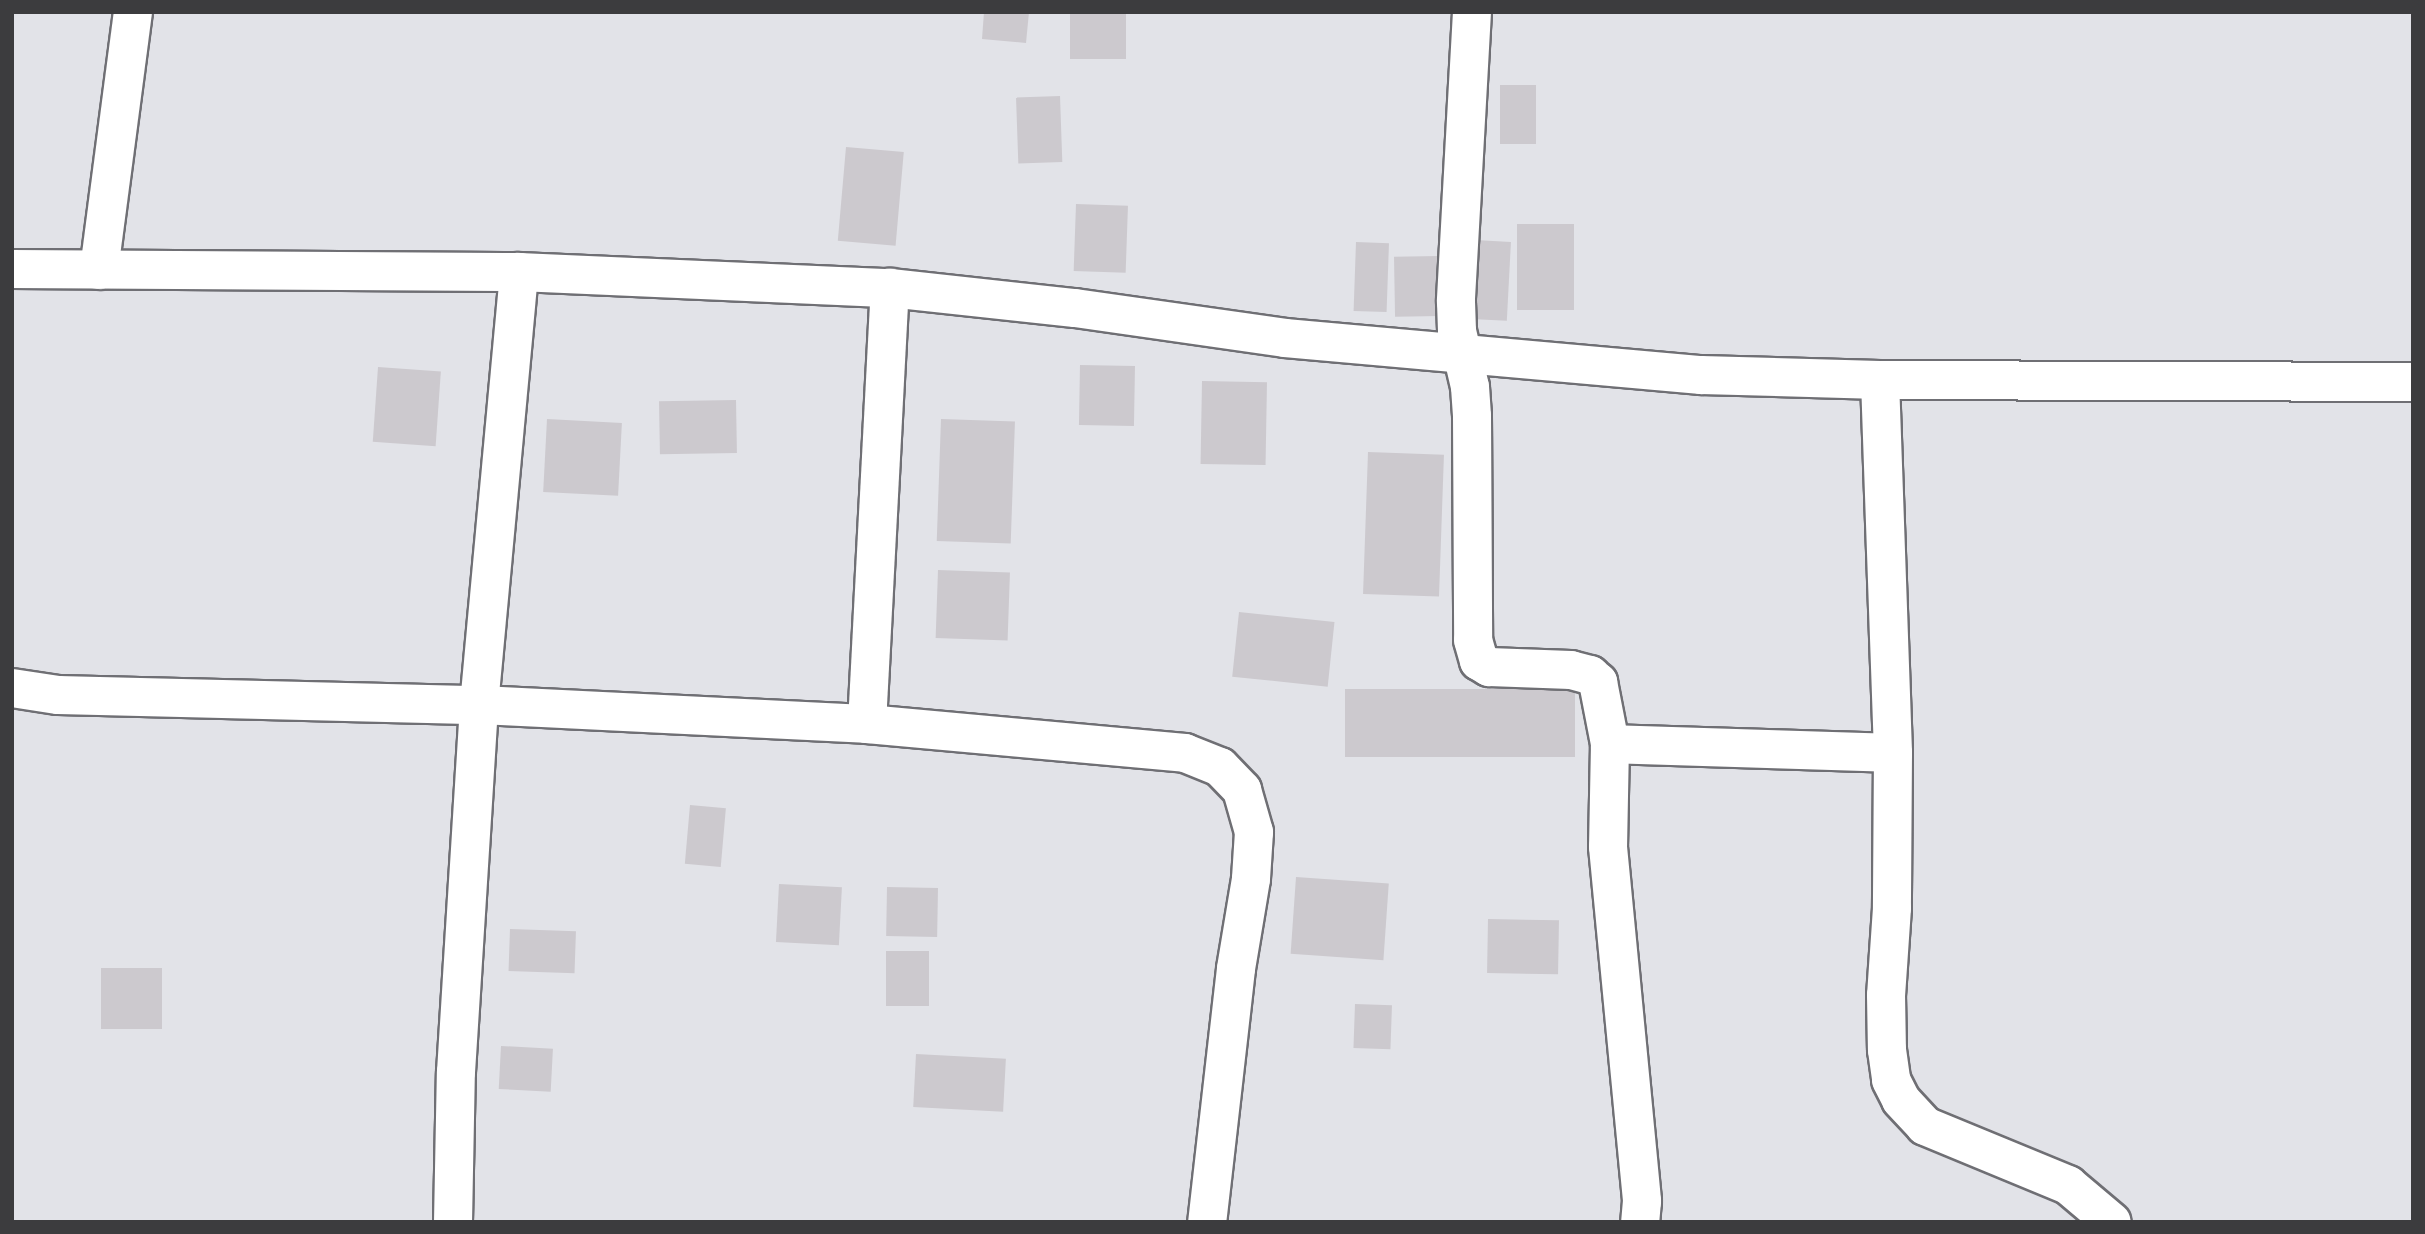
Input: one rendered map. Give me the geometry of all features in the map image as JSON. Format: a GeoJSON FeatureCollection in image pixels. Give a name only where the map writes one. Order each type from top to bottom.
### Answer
{"type":"FeatureCollection","features":[{"type":"Feature","properties":{"kind":"street"},"geometry":{"type":"LineString","coordinates":[[99,270],[133,12]]}},
{"type":"Feature","properties":{"kind":"street"},"geometry":{"type":"LineString","coordinates":[[1472,12],[1456,302],[1472,416],[1473,640],[1479,661],[1489,667],[1508,670],[1571,670],[1590,675],[1598,682],[1610,744],[1608,847],[1641,1188],[1640,1222]]}},
{"type":"Feature","properties":{"kind":"street"},"geometry":{"type":"LineString","coordinates":[[12,269],[519,272],[890,288],[1075,308],[1284,338],[1462,356],[1701,375],[1880,380],[2413,382]]}},
{"type":"Feature","properties":{"kind":"street"},"geometry":{"type":"LineString","coordinates":[[453,1222],[456,1072],[479,705],[519,272]]}},
{"type":"Feature","properties":{"kind":"street"},"geometry":{"type":"LineString","coordinates":[[867,724],[890,288]]}},
{"type":"Feature","properties":{"kind":"street"},"geometry":{"type":"LineString","coordinates":[[1880,380],[1893,753],[1892,908],[1886,995],[1887,1050],[1891,1080],[1901,1100],[1925,1126],[2068,1185],[2112,1222]]}},
{"type":"Feature","properties":{"kind":"street"},"geometry":{"type":"LineString","coordinates":[[12,688],[58,695],[479,705],[867,724],[1185,753],[1220,767],[1242,790],[1254,832],[1251,879],[1236,968],[1207,1222]]}},
{"type":"Feature","properties":{"kind":"street"},"geometry":{"type":"LineString","coordinates":[[1610,744],[1893,753]]}},
{"type":"Feature","properties":{"kind":"building"},"geometry":{"type":"Polygon","coordinates":[[[984,12],[1029,12],[1026,43],[982,39],[984,12]]]}},
{"type":"Feature","properties":{"kind":"building"},"geometry":{"type":"Polygon","coordinates":[[[1070,12],[1126,12],[1126,59],[1070,59],[1070,12]]]}},
{"type":"Feature","properties":{"kind":"building"},"geometry":{"type":"Polygon","coordinates":[[[1500,85],[1536,85],[1536,144],[1500,144],[1500,85]]]}},
{"type":"Feature","properties":{"kind":"building"},"geometry":{"type":"Polygon","coordinates":[[[1060,96],[1062,162],[1018,163],[1016,98],[1060,96]]]}},
{"type":"Feature","properties":{"kind":"building"},"geometry":{"type":"Polygon","coordinates":[[[846,147],[904,152],[896,246],[838,241],[846,147]]]}},
{"type":"Feature","properties":{"kind":"building"},"geometry":{"type":"Polygon","coordinates":[[[1076,204],[1128,206],[1126,273],[1074,271],[1076,204]]]}},
{"type":"Feature","properties":{"kind":"building"},"geometry":{"type":"Polygon","coordinates":[[[1517,224],[1574,224],[1574,310],[1517,310],[1517,224]]]}},
{"type":"Feature","properties":{"kind":"building"},"geometry":{"type":"Polygon","coordinates":[[[1475,240],[1511,242],[1507,321],[1471,319],[1475,240]]]}},
{"type":"Feature","properties":{"kind":"building"},"geometry":{"type":"Polygon","coordinates":[[[1356,242],[1389,243],[1387,312],[1354,311],[1356,242]]]}},
{"type":"Feature","properties":{"kind":"building"},"geometry":{"type":"Polygon","coordinates":[[[1439,256],[1440,316],[1395,317],[1394,257],[1439,256]]]}},
{"type":"Feature","properties":{"kind":"building"},"geometry":{"type":"Polygon","coordinates":[[[1080,365],[1135,366],[1134,426],[1079,425],[1080,365]]]}},
{"type":"Feature","properties":{"kind":"building"},"geometry":{"type":"Polygon","coordinates":[[[378,367],[441,371],[436,446],[373,442],[378,367]]]}},
{"type":"Feature","properties":{"kind":"building"},"geometry":{"type":"Polygon","coordinates":[[[1202,381],[1267,382],[1266,465],[1201,464],[1202,381]]]}},
{"type":"Feature","properties":{"kind":"building"},"geometry":{"type":"Polygon","coordinates":[[[736,400],[737,453],[660,454],[659,401],[736,400]]]}},
{"type":"Feature","properties":{"kind":"building"},"geometry":{"type":"Polygon","coordinates":[[[547,419],[622,423],[618,496],[543,492],[547,419]]]}},
{"type":"Feature","properties":{"kind":"building"},"geometry":{"type":"Polygon","coordinates":[[[941,419],[1015,422],[1011,544],[937,541],[941,419]]]}},
{"type":"Feature","properties":{"kind":"building"},"geometry":{"type":"Polygon","coordinates":[[[1368,452],[1444,455],[1439,597],[1363,594],[1368,452]]]}},
{"type":"Feature","properties":{"kind":"building"},"geometry":{"type":"Polygon","coordinates":[[[938,570],[1010,573],[1008,640],[936,638],[938,570]]]}},
{"type":"Feature","properties":{"kind":"building"},"geometry":{"type":"Polygon","coordinates":[[[1239,612],[1334,622],[1328,687],[1232,677],[1239,612]]]}},
{"type":"Feature","properties":{"kind":"building"},"geometry":{"type":"Polygon","coordinates":[[[1345,689],[1575,689],[1575,757],[1345,757],[1345,689]]]}},
{"type":"Feature","properties":{"kind":"building"},"geometry":{"type":"Polygon","coordinates":[[[690,805],[726,808],[721,867],[685,864],[690,805]]]}},
{"type":"Feature","properties":{"kind":"building"},"geometry":{"type":"Polygon","coordinates":[[[1296,877],[1389,883],[1383,960],[1291,954],[1296,877]]]}},
{"type":"Feature","properties":{"kind":"building"},"geometry":{"type":"Polygon","coordinates":[[[779,884],[842,887],[839,945],[776,942],[779,884]]]}},
{"type":"Feature","properties":{"kind":"building"},"geometry":{"type":"Polygon","coordinates":[[[887,887],[938,888],[937,937],[886,936],[887,887]]]}},
{"type":"Feature","properties":{"kind":"building"},"geometry":{"type":"Polygon","coordinates":[[[1488,919],[1559,920],[1558,974],[1487,973],[1488,919]]]}},
{"type":"Feature","properties":{"kind":"building"},"geometry":{"type":"Polygon","coordinates":[[[510,929],[576,931],[574,973],[509,971],[510,929]]]}},
{"type":"Feature","properties":{"kind":"building"},"geometry":{"type":"Polygon","coordinates":[[[886,951],[929,951],[929,1006],[886,1006],[886,951]]]}},
{"type":"Feature","properties":{"kind":"building"},"geometry":{"type":"Polygon","coordinates":[[[101,968],[162,968],[162,1029],[101,1029],[101,968]]]}},
{"type":"Feature","properties":{"kind":"building"},"geometry":{"type":"Polygon","coordinates":[[[1355,1004],[1392,1005],[1390,1049],[1353,1048],[1355,1004]]]}},
{"type":"Feature","properties":{"kind":"building"},"geometry":{"type":"Polygon","coordinates":[[[501,1046],[553,1049],[551,1092],[499,1089],[501,1046]]]}},
{"type":"Feature","properties":{"kind":"building"},"geometry":{"type":"Polygon","coordinates":[[[916,1054],[1006,1059],[1003,1112],[913,1107],[916,1054]]]}}]}
